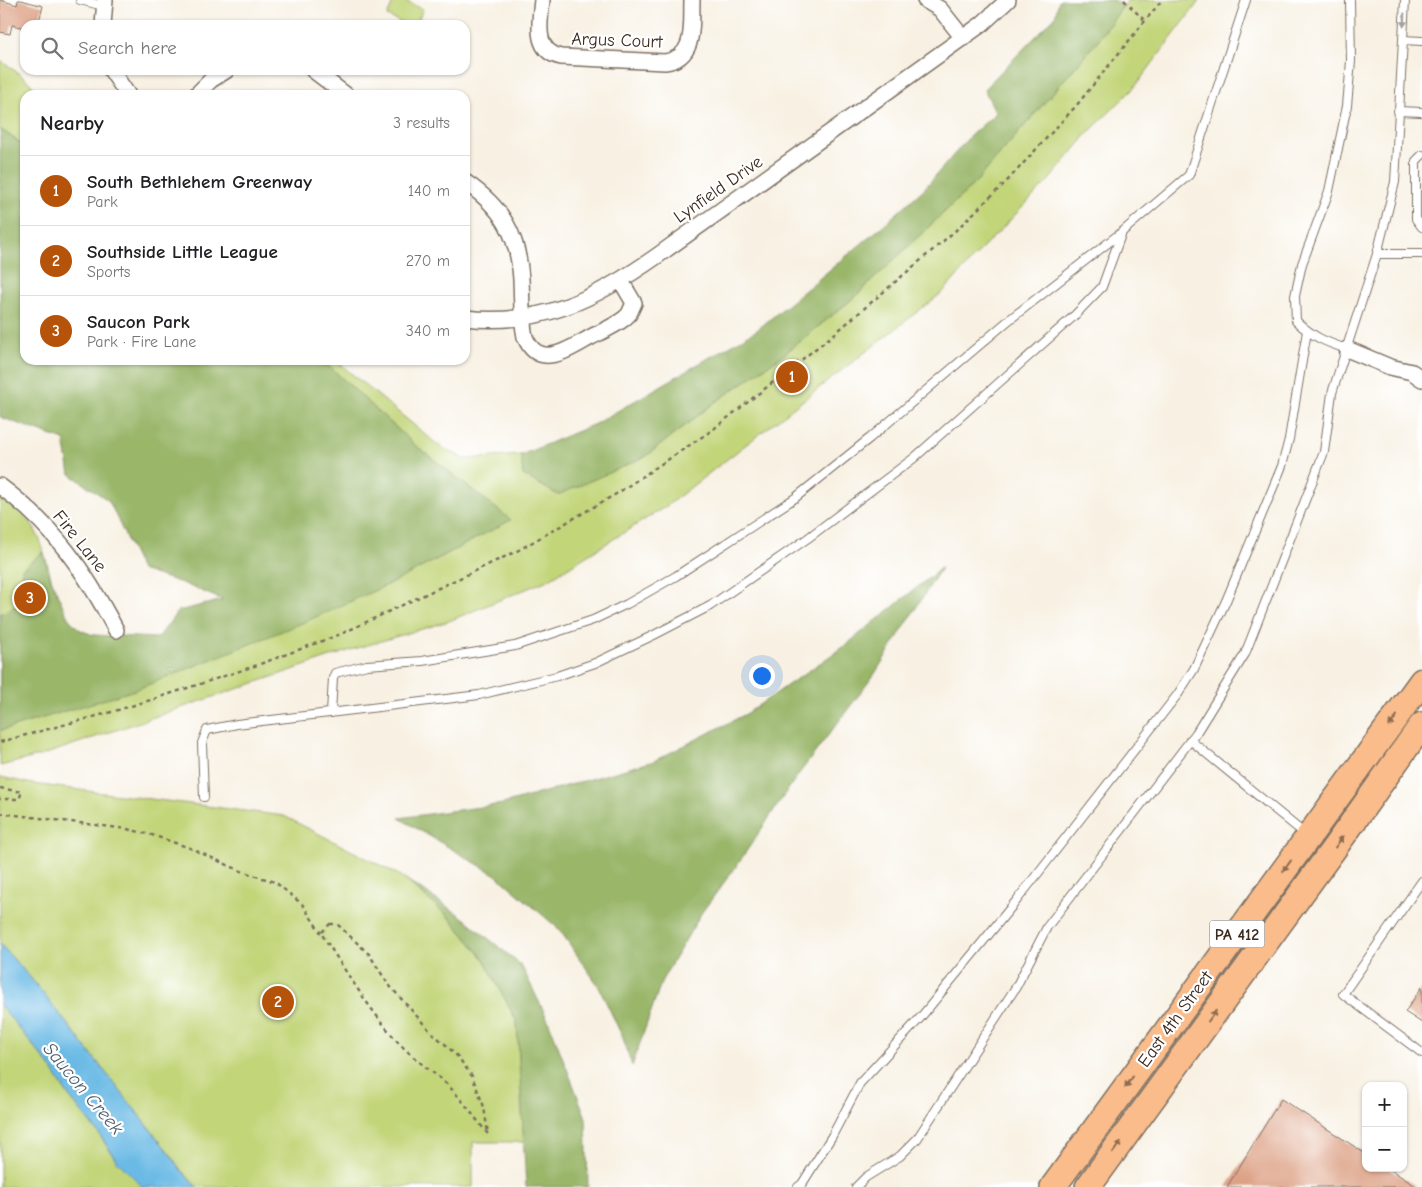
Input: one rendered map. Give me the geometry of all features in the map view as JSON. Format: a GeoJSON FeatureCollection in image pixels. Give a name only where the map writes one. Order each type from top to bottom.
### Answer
{"type":"FeatureCollection","features":[{"type":"Feature","properties":{"kind":"highway","name":"East 4th Street"},"geometry":{"type":"LineString","coordinates":[[1053,1187],[1422,682]]}},
{"type":"Feature","properties":{"kind":"highway","name":"East 4th Street"},"geometry":{"type":"LineString","coordinates":[[1088,1187],[1422,724]]}},
{"type":"Feature","properties":{"kind":"street","name":"Argus Court"},"geometry":{"type":"LineString","coordinates":[[542,0],[540,37],[544,47],[551,54],[561,57],[665,62],[681,56],[688,46],[691,33],[692,0]]}},
{"type":"Feature","properties":{"kind":"street","name":"Lynfield Drive"},"geometry":{"type":"LineString","coordinates":[[470,318],[493,320],[522,318],[568,307],[596,295],[621,281],[967,35],[992,16],[1008,0]]}},
{"type":"Feature","properties":{"kind":"street"},"geometry":{"type":"LineString","coordinates":[[928,1],[940,9],[967,35]]}},
{"type":"Feature","properties":{"kind":"street"},"geometry":{"type":"LineString","coordinates":[[103,20],[105,3]]}},
{"type":"Feature","properties":{"kind":"street"},"geometry":{"type":"LineString","coordinates":[[115,75],[125,90]]}},
{"type":"Feature","properties":{"kind":"street"},"geometry":{"type":"LineString","coordinates":[[201,90],[219,75]]}},
{"type":"Feature","properties":{"kind":"street"},"geometry":{"type":"LineString","coordinates":[[320,75],[339,90]]}},
{"type":"Feature","properties":{"kind":"street"},"geometry":{"type":"LineString","coordinates":[[470,186],[489,200],[498,210],[514,239],[519,265],[525,337],[532,350],[549,356],[562,352],[620,322],[629,314],[634,303],[621,281]]}},
{"type":"Feature","properties":{"kind":"street"},"geometry":{"type":"LineString","coordinates":[[1347,349],[1390,367],[1419,373]]}},
{"type":"Feature","properties":{"kind":"street","name":"Fire Lane"},"geometry":{"type":"LineString","coordinates":[[0,486],[36,516],[61,544],[97,594],[116,630]]}},
{"type":"Feature","properties":{"kind":"lane"},"geometry":{"type":"LineString","coordinates":[[80,0],[105,3]]}},
{"type":"Feature","properties":{"kind":"lane"},"geometry":{"type":"LineString","coordinates":[[331,713],[335,672],[367,665],[422,661],[515,646],[593,620],[627,604],[676,576],[794,498],[877,432],[1009,320],[1122,232],[1188,175],[1246,0]]}},
{"type":"Feature","properties":{"kind":"lane"},"geometry":{"type":"LineString","coordinates":[[1347,349],[1321,340],[1296,321],[1295,296],[1302,264],[1329,191],[1342,135],[1351,61],[1350,0]]}},
{"type":"Feature","properties":{"kind":"lane"},"geometry":{"type":"LineString","coordinates":[[856,1187],[866,1177],[900,1156],[917,1139],[1016,987],[1047,927],[1190,740],[1245,654],[1324,452],[1332,393],[1378,254],[1395,182],[1405,0]]}},
{"type":"Feature","properties":{"kind":"lane"},"geometry":{"type":"LineString","coordinates":[[1403,40],[1422,41]]}},
{"type":"Feature","properties":{"kind":"lane"},"geometry":{"type":"LineString","coordinates":[[1398,111],[1422,112]]}},
{"type":"Feature","properties":{"kind":"lane"},"geometry":{"type":"LineString","coordinates":[[1422,155],[1416,161],[1416,219],[1422,227]]}},
{"type":"Feature","properties":{"kind":"lane"},"geometry":{"type":"LineString","coordinates":[[204,797],[202,743],[207,730],[237,724],[479,695],[557,676],[595,662],[654,635],[710,606],[808,538],[914,458],[1074,316],[1102,286],[1122,232]]}},
{"type":"Feature","properties":{"kind":"lane"},"geometry":{"type":"LineString","coordinates":[[1378,254],[1422,254]]}},
{"type":"Feature","properties":{"kind":"lane"},"geometry":{"type":"LineString","coordinates":[[798,1187],[802,1184],[832,1136],[860,1083],[921,1017],[1016,900],[1178,694],[1194,669],[1226,601],[1282,466],[1289,439],[1307,331]]}},
{"type":"Feature","properties":{"kind":"lane"},"geometry":{"type":"LineString","coordinates":[[1190,740],[1308,837]]}},
{"type":"Feature","properties":{"kind":"lane"},"geometry":{"type":"LineString","coordinates":[[1422,881],[1343,994],[1422,1053]]}},
{"type":"Feature","properties":{"kind":"path"},"geometry":{"type":"LineString","coordinates":[[1124,0],[1145,21]]}},
{"type":"Feature","properties":{"kind":"path"},"geometry":{"type":"LineString","coordinates":[[0,742],[145,702],[252,667],[341,634],[517,551],[616,494],[711,431],[833,336],[954,231],[1008,180],[1076,106],[1162,0]]}},
{"type":"Feature","properties":{"kind":"path"},"geometry":{"type":"LineString","coordinates":[[0,788],[22,792],[20,799],[0,799]]}},
{"type":"Feature","properties":{"kind":"path"},"geometry":{"type":"LineString","coordinates":[[0,813],[146,833],[190,848],[240,871],[275,882],[302,904],[384,1024],[420,1063],[442,1080],[488,1134],[484,1107],[477,1088],[472,1076],[458,1058],[432,1033],[388,984],[369,954],[337,924],[330,924],[322,933]]}},
{"type":"Feature","properties":{"kind":"green space"},"geometry":{"type":"Polygon","coordinates":[[[394,0],[402,0],[423,9],[418,20],[396,20],[387,16],[394,0]]]}},
{"type":"Feature","properties":{"kind":"green space"},"geometry":{"type":"Polygon","coordinates":[[[1059,0],[1115,0],[1123,6],[1095,44],[976,182],[856,296],[787,352],[714,403],[645,457],[558,495],[523,475],[521,455],[595,424],[757,330],[878,230],[924,189],[970,136],[996,113],[984,89],[1055,17],[1059,0]]]}},
{"type":"Feature","properties":{"kind":"green space"},"geometry":{"type":"Polygon","coordinates":[[[1128,0],[1200,0],[1134,88],[1089,132],[1049,180],[943,292],[668,505],[548,580],[449,621],[351,650],[43,755],[0,766],[0,490],[22,512],[35,530],[43,549],[58,599],[71,621],[79,629],[89,634],[125,636],[144,686],[415,445],[324,365],[341,365],[438,445],[465,459],[521,455],[523,475],[645,457],[714,403],[787,352],[856,296],[976,182],[1095,44],[1128,0]]]}},
{"type":"Feature","properties":{"kind":"green space"},"geometry":{"type":"Polygon","coordinates":[[[0,60],[25,78],[36,90],[20,90],[20,143],[0,129],[0,60]]]}},
{"type":"Feature","properties":{"kind":"green space"},"geometry":{"type":"Polygon","coordinates":[[[0,129],[20,143],[20,365],[326,365],[415,445],[511,520],[396,581],[307,621],[135,690],[0,731],[0,614],[24,602],[22,569],[43,552],[51,579],[68,618],[80,630],[93,635],[158,638],[178,611],[223,600],[182,583],[141,570],[109,501],[70,474],[64,440],[0,417],[0,129]]]}},
{"type":"Feature","properties":{"kind":"green space"},"geometry":{"type":"Polygon","coordinates":[[[941,568],[874,675],[798,775],[737,865],[702,912],[662,980],[632,1066],[623,1038],[598,985],[559,929],[496,875],[399,818],[503,804],[654,761],[746,714],[846,645],[941,568]]]}},
{"type":"Feature","properties":{"kind":"green space"},"geometry":{"type":"Polygon","coordinates":[[[0,777],[33,784],[284,816],[401,876],[450,918],[484,959],[517,1022],[524,1142],[473,1142],[473,1187],[197,1187],[180,1169],[34,982],[0,944],[0,777]]]}},
{"type":"Feature","properties":{"kind":"green space"},"geometry":{"type":"Polygon","coordinates":[[[401,876],[461,916],[521,965],[548,1020],[586,1118],[588,1187],[526,1187],[517,1022],[484,959],[450,918],[401,876]]]}},
{"type":"Feature","properties":{"kind":"green space"},"geometry":{"type":"Polygon","coordinates":[[[0,1005],[49,1065],[68,1095],[99,1134],[117,1161],[143,1187],[0,1187],[0,1005]]]}},
{"type":"Feature","properties":{"kind":"water","name":"Saucon Creek"},"geometry":{"type":"Polygon","coordinates":[[[0,944],[34,982],[180,1169],[197,1187],[143,1187],[117,1161],[99,1134],[68,1095],[49,1065],[0,1005],[0,944]]]}},
{"type":"Feature","properties":{"kind":"building"},"geometry":{"type":"Polygon","coordinates":[[[0,0],[17,5],[18,0],[21,0],[43,6],[39,20],[20,20],[20,27],[12,25],[10,34],[0,32],[0,0]]]}},
{"type":"Feature","properties":{"kind":"building"},"geometry":{"type":"Polygon","coordinates":[[[1422,987],[1422,1023],[1405,1012],[1422,987]]]}},
{"type":"Feature","properties":{"kind":"building"},"geometry":{"type":"Polygon","coordinates":[[[1281,1099],[1362,1151],[1362,1172],[1394,1172],[1417,1187],[1227,1187],[1281,1099]]]}},
{"type":"Feature","properties":{"kind":"place","name":"South Bethlehem Greenway"},"geometry":{"type":"Point","coordinates":[792,377]}},
{"type":"Feature","properties":{"kind":"place","name":"Saucon Park"},"geometry":{"type":"Point","coordinates":[30,598]}},
{"type":"Feature","properties":{"kind":"place","name":"Southside Little League"},"geometry":{"type":"Point","coordinates":[278,1002]}}]}
